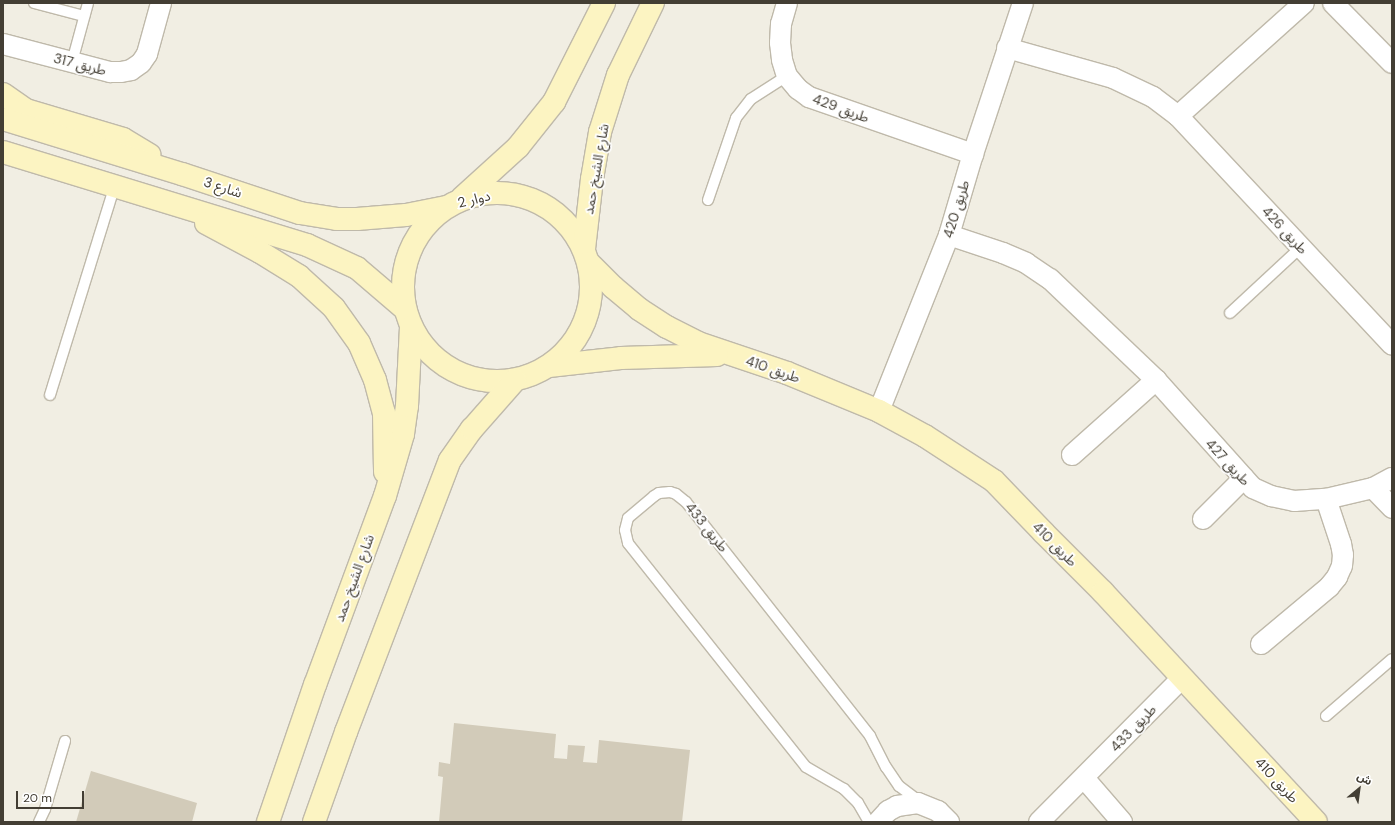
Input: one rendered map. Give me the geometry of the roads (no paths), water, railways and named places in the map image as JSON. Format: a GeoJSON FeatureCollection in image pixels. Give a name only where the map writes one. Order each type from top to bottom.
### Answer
{"type":"FeatureCollection","features":[{"type":"Feature","properties":{"kind":"main road"},"geometry":{"type":"LineString","coordinates":[[454,203],[518,147],[554,102],[604,3]]}},
{"type":"Feature","properties":{"kind":"main road","name":"شارع الشيخ حمد"},"geometry":{"type":"LineString","coordinates":[[586,256],[592,179],[600,132],[618,75],[653,3]]}},
{"type":"Feature","properties":{"kind":"main road"},"geometry":{"type":"LineString","coordinates":[[3,94],[26,110],[123,139],[182,174]]}},
{"type":"Feature","properties":{"kind":"main road","name":"شارع 3"},"geometry":{"type":"LineString","coordinates":[[3,119],[182,174],[300,213],[337,220],[406,215],[454,203]]}},
{"type":"Feature","properties":{"kind":"main road"},"geometry":{"type":"LineString","coordinates":[[3,152],[153,196],[307,245],[357,268],[408,318]]}},
{"type":"Feature","properties":{"kind":"main road","name":"دوار 2"},"geometry":{"type":"LineString","coordinates":[[484,193],[508,193],[532,199],[554,211],[567,224],[586,256],[592,286],[589,309],[584,324],[568,351],[549,366],[533,375],[515,380],[490,381],[466,376],[444,365],[425,348],[408,318],[402,285],[408,254],[414,240],[429,221],[454,203],[484,193]]}},
{"type":"Feature","properties":{"kind":"main road"},"geometry":{"type":"LineString","coordinates":[[153,196],[260,252],[299,276],[334,308],[359,343],[374,380],[384,413],[384,496]]}},
{"type":"Feature","properties":{"kind":"main road","name":"طريق 410"},"geometry":{"type":"LineString","coordinates":[[586,256],[613,287],[639,309],[667,328],[698,343],[787,373],[879,411],[925,436],[994,481],[1103,592],[1316,822]]}},
{"type":"Feature","properties":{"kind":"main road","name":"شارع الشيخ حمد"},"geometry":{"type":"LineString","coordinates":[[268,822],[315,685],[384,496],[403,434],[407,406],[408,318]]}},
{"type":"Feature","properties":{"kind":"main road","name":"طريق 410"},"geometry":{"type":"LineString","coordinates":[[549,366],[650,356],[730,355]]}},
{"type":"Feature","properties":{"kind":"main road"},"geometry":{"type":"LineString","coordinates":[[314,822],[354,710],[450,460],[472,429],[515,380]]}},
{"type":"Feature","properties":{"kind":"street","name":"طريق 317"},"geometry":{"type":"LineString","coordinates":[[3,44],[110,72],[131,70],[141,63],[147,54],[161,3]]}},
{"type":"Feature","properties":{"kind":"street","name":"طريق 429"},"geometry":{"type":"LineString","coordinates":[[787,3],[781,24],[780,43],[782,60],[787,76],[809,97],[973,154]]}},
{"type":"Feature","properties":{"kind":"street","name":"طريق 420"},"geometry":{"type":"LineString","coordinates":[[879,411],[949,235],[973,154],[1023,3]]}},
{"type":"Feature","properties":{"kind":"street"},"geometry":{"type":"LineString","coordinates":[[1178,116],[1304,3]]}},
{"type":"Feature","properties":{"kind":"street"},"geometry":{"type":"LineString","coordinates":[[1333,3],[1392,63]]}},
{"type":"Feature","properties":{"kind":"street","name":"طريق 426"},"geometry":{"type":"LineString","coordinates":[[1007,48],[1113,78],[1153,97],[1178,116],[1392,345]]}},
{"type":"Feature","properties":{"kind":"street","name":"طريق 427"},"geometry":{"type":"LineString","coordinates":[[949,235],[1003,253],[1026,264],[1050,279],[1156,380],[1253,488],[1271,496],[1294,501],[1326,499],[1373,488],[1392,478]]}},
{"type":"Feature","properties":{"kind":"street"},"geometry":{"type":"LineString","coordinates":[[1072,455],[1156,380]]}},
{"type":"Feature","properties":{"kind":"street"},"geometry":{"type":"LineString","coordinates":[[1203,518],[1244,478]]}},
{"type":"Feature","properties":{"kind":"street"},"geometry":{"type":"LineString","coordinates":[[1373,488],[1392,508]]}},
{"type":"Feature","properties":{"kind":"street"},"geometry":{"type":"LineString","coordinates":[[1261,644],[1329,586],[1337,577],[1342,566],[1343,555],[1341,544],[1326,499]]}},
{"type":"Feature","properties":{"kind":"street","name":"طريق 433"},"geometry":{"type":"LineString","coordinates":[[1039,822],[1182,678]]}},
{"type":"Feature","properties":{"kind":"street"},"geometry":{"type":"LineString","coordinates":[[1084,778],[1122,822]]}},
{"type":"Feature","properties":{"kind":"street"},"geometry":{"type":"LineString","coordinates":[[878,822],[888,811],[897,806],[918,803],[928,805],[938,811],[949,822]]}},
{"type":"Feature","properties":{"kind":"lane"},"geometry":{"type":"LineString","coordinates":[[34,3],[84,16]]}},
{"type":"Feature","properties":{"kind":"lane"},"geometry":{"type":"LineString","coordinates":[[72,62],[88,3]]}},
{"type":"Feature","properties":{"kind":"lane"},"geometry":{"type":"LineString","coordinates":[[708,200],[736,118],[751,99],[787,76]]}},
{"type":"Feature","properties":{"kind":"lane"},"geometry":{"type":"LineString","coordinates":[[50,395],[115,185]]}},
{"type":"Feature","properties":{"kind":"lane"},"geometry":{"type":"LineString","coordinates":[[1230,313],[1301,247]]}},
{"type":"Feature","properties":{"kind":"lane","name":"طريق 433"},"geometry":{"type":"LineString","coordinates":[[869,822],[858,803],[844,788],[806,767],[628,543],[625,530],[628,518],[654,496],[659,493],[670,492],[676,494],[686,502],[870,736],[896,781],[908,794],[928,805]]}},
{"type":"Feature","properties":{"kind":"lane"},"geometry":{"type":"LineString","coordinates":[[1326,716],[1392,659]]}},
{"type":"Feature","properties":{"kind":"lane"},"geometry":{"type":"LineString","coordinates":[[38,822],[45,809],[65,740]]}}]}
